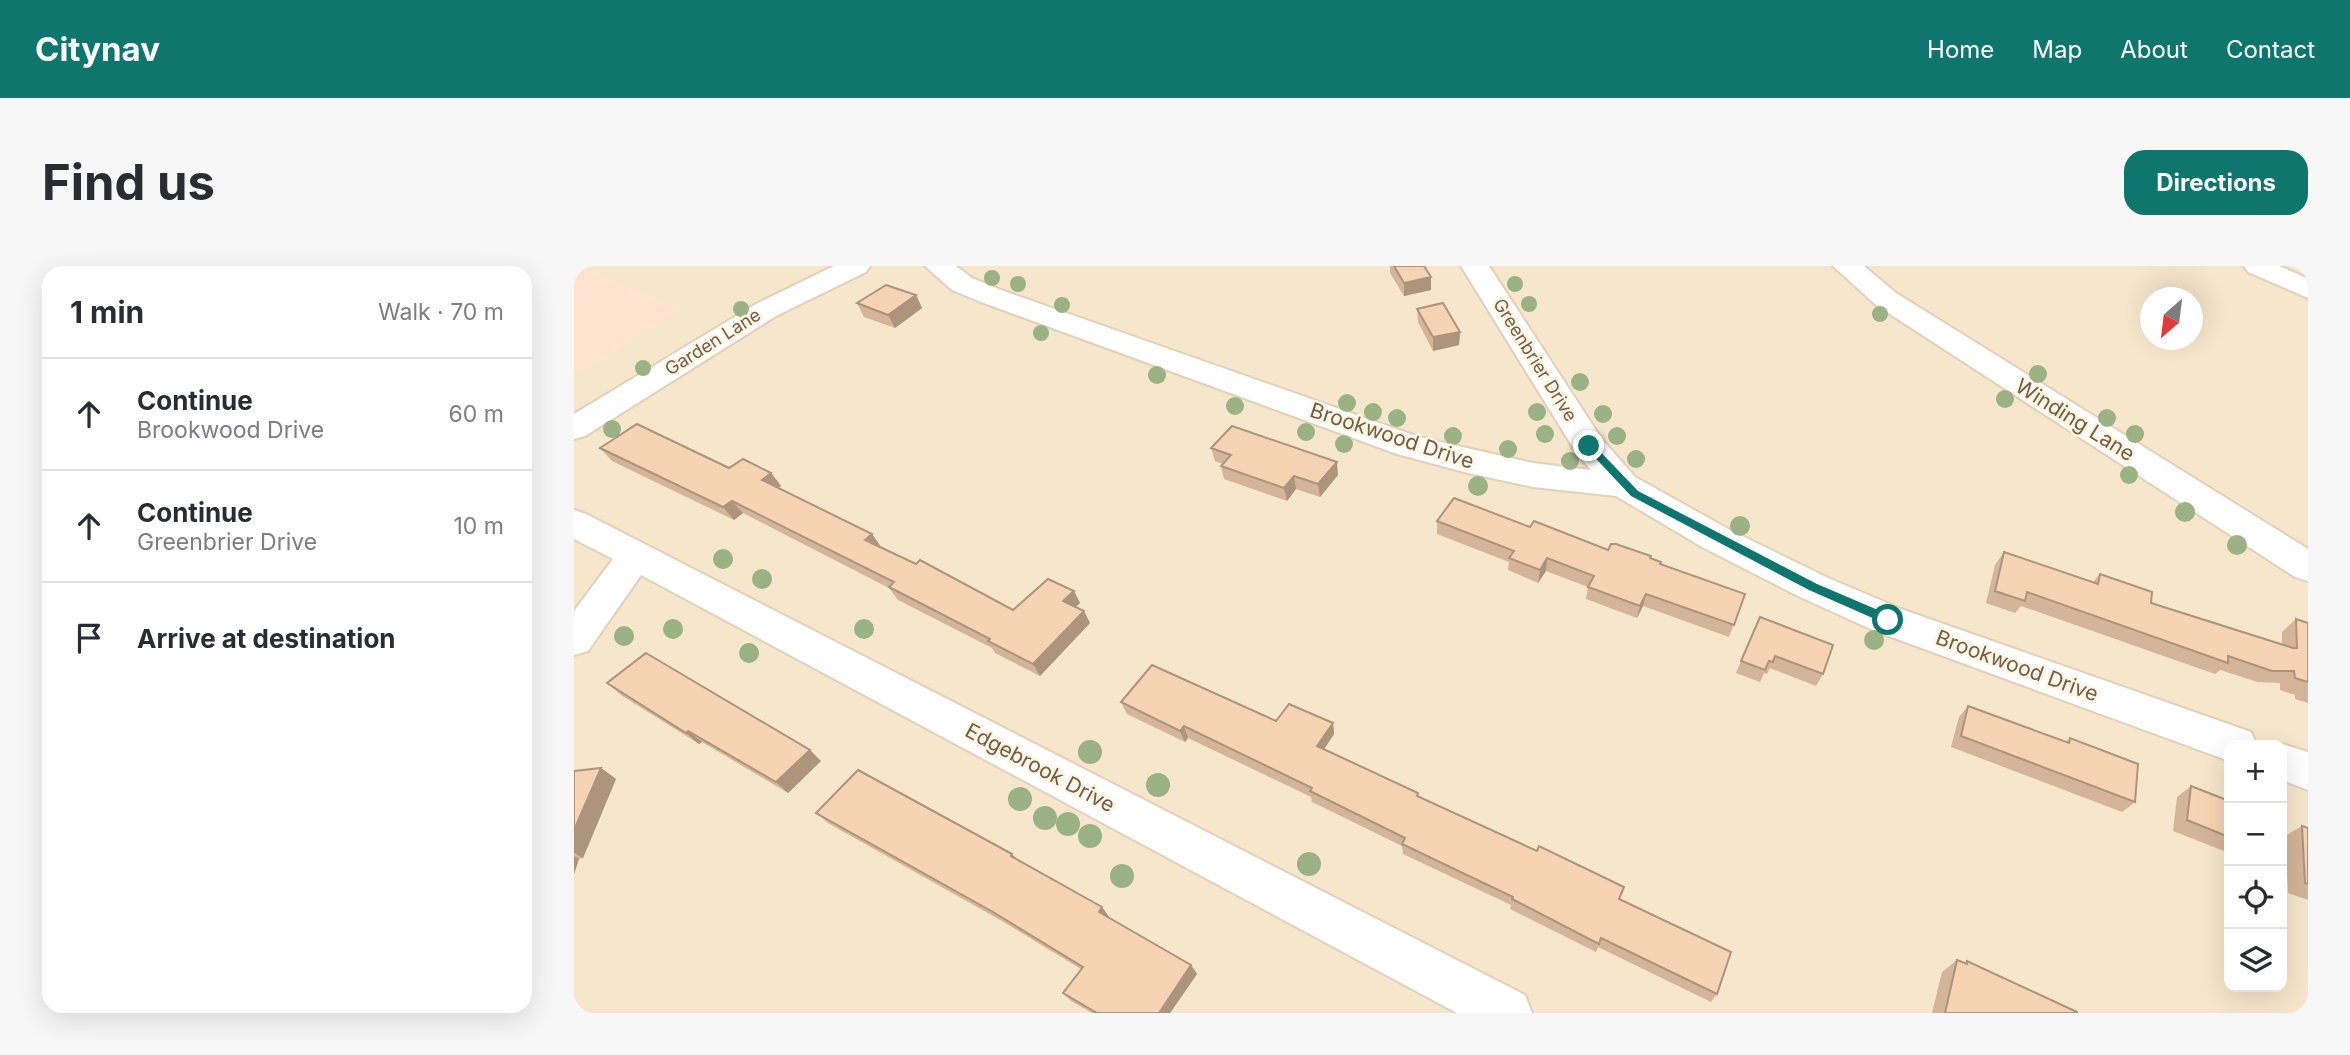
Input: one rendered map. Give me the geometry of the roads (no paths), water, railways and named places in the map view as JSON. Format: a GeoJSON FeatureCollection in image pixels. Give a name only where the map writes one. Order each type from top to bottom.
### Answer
{"type":"FeatureCollection","features":[{"type":"Feature","properties":{"kind":"street","name":"Garden Lane"},"geometry":{"type":"LineString","coordinates":[[574,428],[766,310],[856,266]]}},
{"type":"Feature","properties":{"kind":"street","name":"Brookwood Drive"},"geometry":{"type":"LineString","coordinates":[[939,266],[962,284],[991,296],[1409,446],[1468,462],[1533,475],[1623,485],[1634,494],[1717,539],[1813,587],[1875,614],[2224,741]]}},
{"type":"Feature","properties":{"kind":"street","name":"Greenbrier Drive"},"geometry":{"type":"LineString","coordinates":[[1475,266],[1589,446],[1623,485]]}},
{"type":"Feature","properties":{"kind":"street","name":"Winding Lane"},"geometry":{"type":"LineString","coordinates":[[1847,266],[1886,299],[2308,568]]}},
{"type":"Feature","properties":{"kind":"street"},"geometry":{"type":"LineString","coordinates":[[2258,266],[2308,290]]}},
{"type":"Feature","properties":{"kind":"street","name":"Edgebrook Drive"},"geometry":{"type":"LineString","coordinates":[[574,523],[1507,1013]]}},
{"type":"Feature","properties":{"kind":"street"},"geometry":{"type":"LineString","coordinates":[[574,640],[635,556]]}},
{"type":"Feature","properties":{"kind":"street"},"geometry":{"type":"LineString","coordinates":[[2287,764],[2308,771]]}}]}
